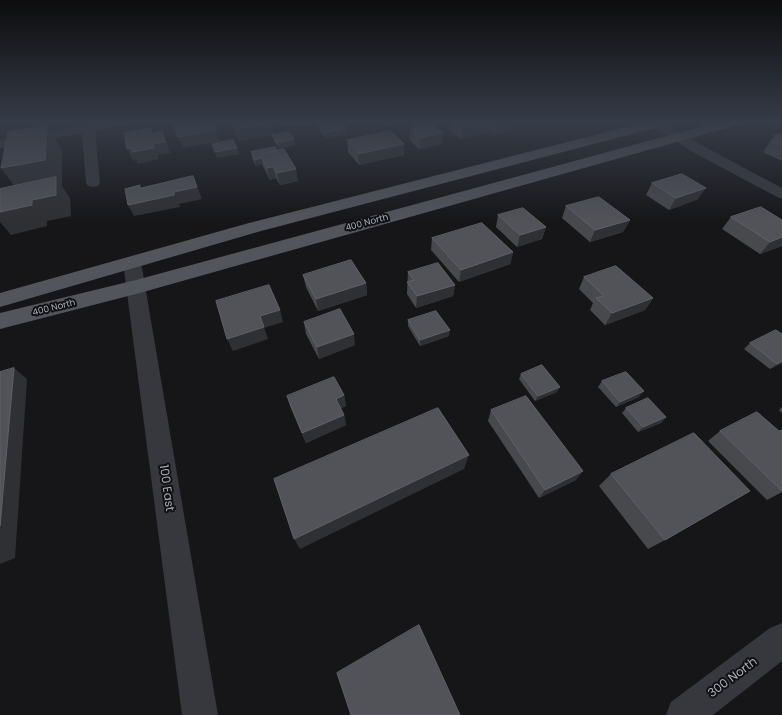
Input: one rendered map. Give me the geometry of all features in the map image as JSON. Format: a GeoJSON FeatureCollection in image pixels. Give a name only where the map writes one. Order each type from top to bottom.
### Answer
{"type":"FeatureCollection","features":[{"type":"Feature","properties":{"kind":"main road","name":"400 North"},"geometry":{"type":"LineString","coordinates":[[0,322],[20,317],[255,228],[534,155]]}},
{"type":"Feature","properties":{"kind":"main road","name":"400 North"},"geometry":{"type":"LineString","coordinates":[[0,300],[88,275],[134,274],[606,155]]}},
{"type":"Feature","properties":{"kind":"main road"},"geometry":{"type":"LineString","coordinates":[[0,288],[88,275]]}},
{"type":"Feature","properties":{"kind":"street"},"geometry":{"type":"LineString","coordinates":[[90,155],[93,183]]}},
{"type":"Feature","properties":{"kind":"street"},"geometry":{"type":"LineString","coordinates":[[712,155],[782,194]]}},
{"type":"Feature","properties":{"kind":"street","name":"100 East"},"geometry":{"type":"LineString","coordinates":[[134,274],[200,715]]}},
{"type":"Feature","properties":{"kind":"street","name":"300 North"},"geometry":{"type":"LineString","coordinates":[[684,715],[782,640]]}},
{"type":"Feature","properties":{"kind":"building"},"geometry":{"type":"Polygon","coordinates":[[[3,155],[45,155],[45,160],[1,168],[3,155]]]}},
{"type":"Feature","properties":{"kind":"building"},"geometry":{"type":"Polygon","coordinates":[[[253,155],[260,155],[261,158],[255,160],[253,155]]]}},
{"type":"Feature","properties":{"kind":"building"},"geometry":{"type":"Polygon","coordinates":[[[261,155],[288,155],[296,169],[277,173],[273,167],[267,168],[261,155]]]}},
{"type":"Feature","properties":{"kind":"building"},"geometry":{"type":"Polygon","coordinates":[[[682,174],[706,188],[676,198],[652,183],[682,174]]]}},
{"type":"Feature","properties":{"kind":"building"},"geometry":{"type":"Polygon","coordinates":[[[193,176],[197,187],[174,192],[174,195],[128,205],[125,189],[140,185],[140,188],[193,176]]]}},
{"type":"Feature","properties":{"kind":"building"},"geometry":{"type":"Polygon","coordinates":[[[56,177],[56,195],[32,200],[32,205],[0,212],[0,189],[56,177]]]}},
{"type":"Feature","properties":{"kind":"building"},"geometry":{"type":"Polygon","coordinates":[[[599,197],[630,220],[595,230],[566,206],[599,197]]]}},
{"type":"Feature","properties":{"kind":"building"},"geometry":{"type":"Polygon","coordinates":[[[761,207],[782,220],[782,237],[770,242],[731,217],[761,207]]]}},
{"type":"Feature","properties":{"kind":"building"},"geometry":{"type":"Polygon","coordinates":[[[523,208],[546,227],[520,235],[498,215],[523,208]]]}},
{"type":"Feature","properties":{"kind":"building"},"geometry":{"type":"Polygon","coordinates":[[[482,223],[513,252],[461,270],[432,238],[482,223]]]}},
{"type":"Feature","properties":{"kind":"building"},"geometry":{"type":"Polygon","coordinates":[[[351,260],[366,283],[316,299],[303,275],[351,260]]]}},
{"type":"Feature","properties":{"kind":"building"},"geometry":{"type":"Polygon","coordinates":[[[438,263],[455,285],[417,296],[407,282],[414,280],[408,272],[438,263]]]}},
{"type":"Feature","properties":{"kind":"building"},"geometry":{"type":"Polygon","coordinates":[[[616,266],[653,298],[612,313],[596,298],[604,296],[584,277],[616,266]]]}},
{"type":"Feature","properties":{"kind":"building"},"geometry":{"type":"Polygon","coordinates":[[[269,285],[280,310],[260,316],[264,327],[227,339],[216,301],[269,285]]]}},
{"type":"Feature","properties":{"kind":"building"},"geometry":{"type":"Polygon","coordinates":[[[340,309],[354,334],[317,347],[304,322],[340,309]]]}},
{"type":"Feature","properties":{"kind":"building"},"geometry":{"type":"Polygon","coordinates":[[[436,311],[450,330],[420,340],[408,320],[436,311]]]}},
{"type":"Feature","properties":{"kind":"building"},"geometry":{"type":"Polygon","coordinates":[[[776,330],[782,334],[782,361],[777,364],[750,343],[776,330]]]}},
{"type":"Feature","properties":{"kind":"building"},"geometry":{"type":"Polygon","coordinates":[[[542,365],[560,387],[538,396],[521,374],[542,365]]]}},
{"type":"Feature","properties":{"kind":"building"},"geometry":{"type":"Polygon","coordinates":[[[14,368],[0,526],[0,372],[14,368]]]}},
{"type":"Feature","properties":{"kind":"building"},"geometry":{"type":"Polygon","coordinates":[[[626,372],[644,391],[620,402],[602,381],[626,372]]]}},
{"type":"Feature","properties":{"kind":"building"},"geometry":{"type":"Polygon","coordinates":[[[334,377],[344,395],[336,399],[344,415],[302,433],[287,396],[334,377]]]}},
{"type":"Feature","properties":{"kind":"building"},"geometry":{"type":"Polygon","coordinates":[[[526,396],[583,471],[545,490],[491,410],[526,396]]]}},
{"type":"Feature","properties":{"kind":"building"},"geometry":{"type":"Polygon","coordinates":[[[648,398],[666,417],[643,427],[626,408],[648,398]]]}},
{"type":"Feature","properties":{"kind":"building"},"geometry":{"type":"Polygon","coordinates":[[[438,408],[469,455],[294,539],[274,479],[438,408]]]}},
{"type":"Feature","properties":{"kind":"building"},"geometry":{"type":"Polygon","coordinates":[[[757,412],[779,431],[782,430],[782,491],[720,431],[757,412]]]}},
{"type":"Feature","properties":{"kind":"building"},"geometry":{"type":"Polygon","coordinates":[[[694,433],[750,491],[665,540],[611,474],[694,433]]]}},
{"type":"Feature","properties":{"kind":"building"},"geometry":{"type":"Polygon","coordinates":[[[419,625],[460,715],[351,715],[337,673],[419,625]]]}}]}
